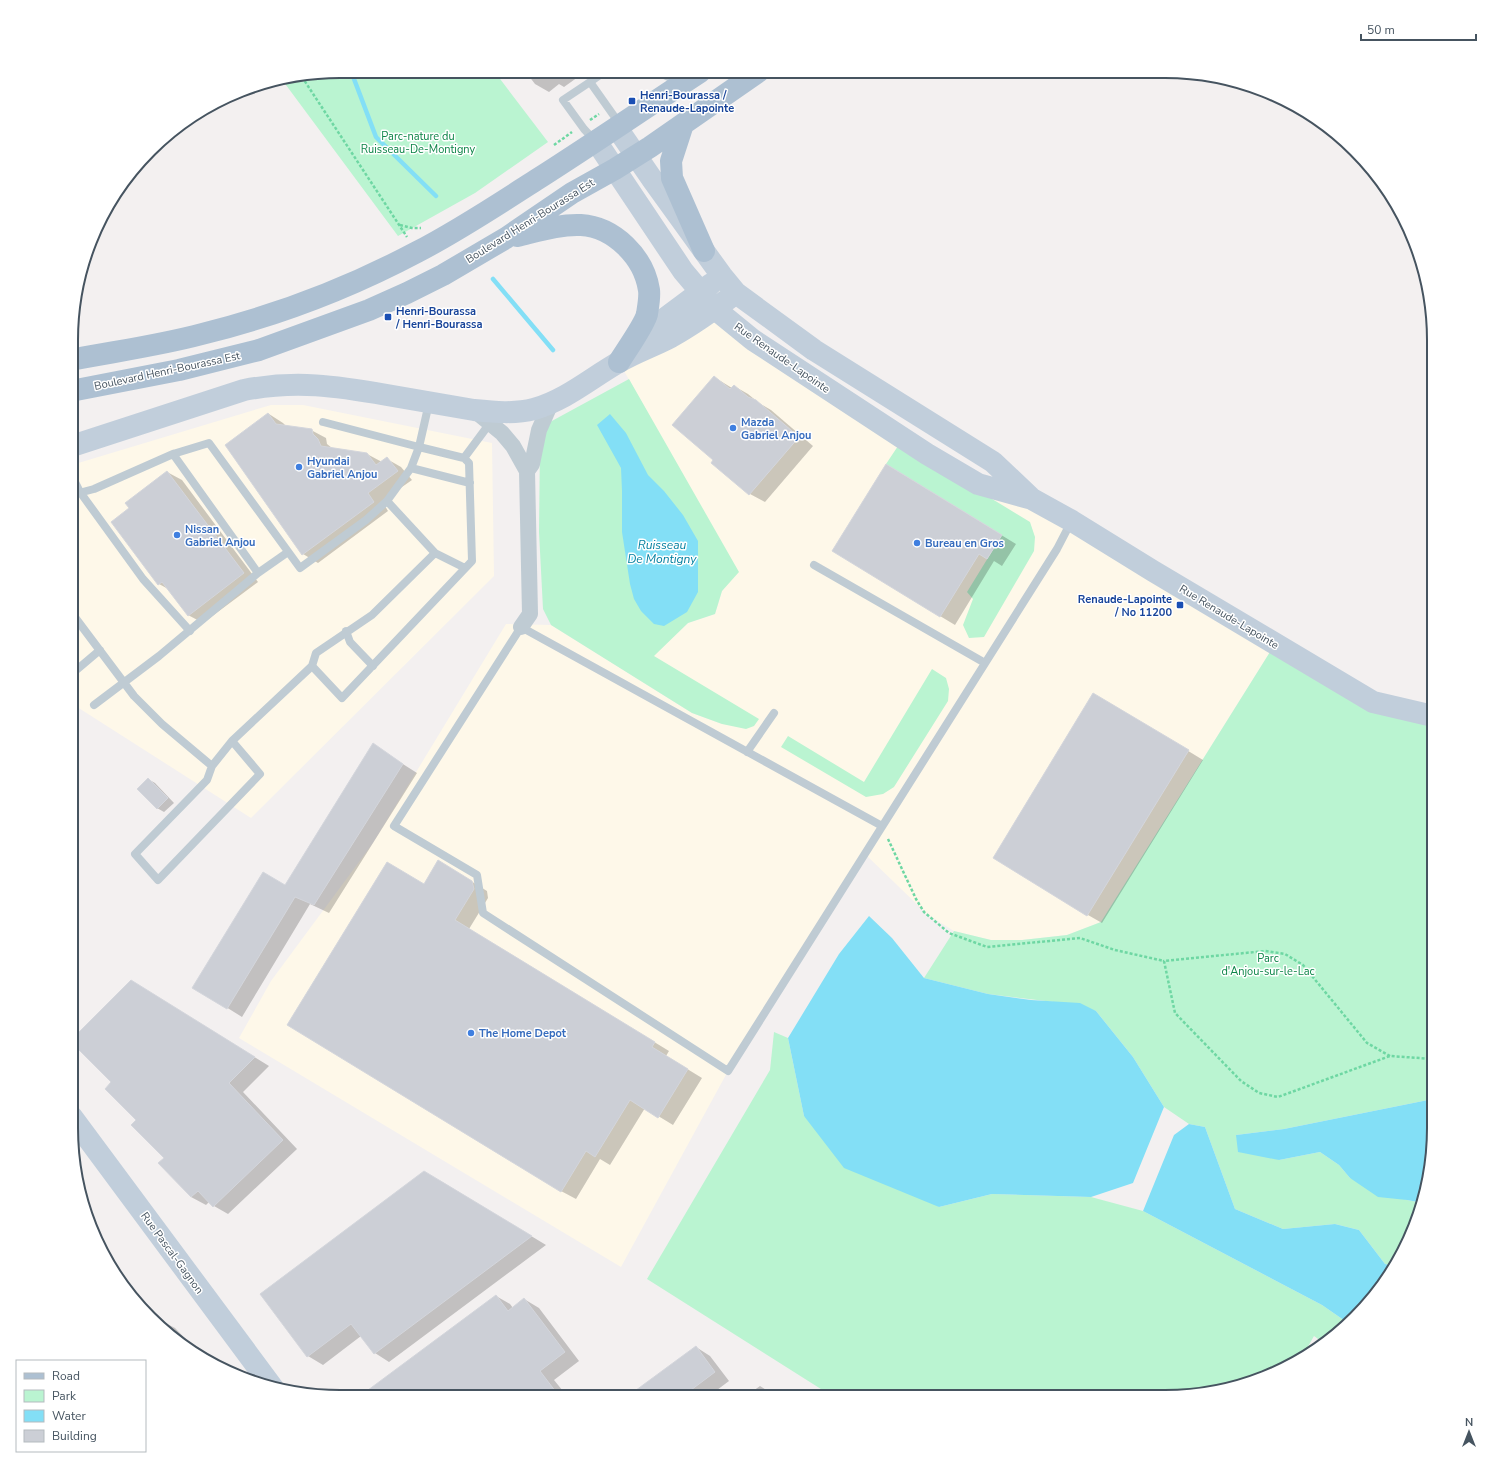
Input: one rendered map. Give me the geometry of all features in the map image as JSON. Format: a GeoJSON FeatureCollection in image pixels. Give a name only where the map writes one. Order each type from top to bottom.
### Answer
{"type":"FeatureCollection","features":[{"type":"Feature","properties":{"kind":"main road"},"geometry":{"type":"LineString","coordinates":[[78,359],[203,334],[257,318],[343,286],[417,252],[493,208],[617,128],[691,78]]}},
{"type":"Feature","properties":{"kind":"main road","name":"Boulevard Henri-Bourassa Est"},"geometry":{"type":"LineString","coordinates":[[78,390],[179,370],[241,355],[296,337],[369,310],[407,293],[443,275],[506,238],[572,193],[636,156],[749,78]]}},
{"type":"Feature","properties":{"kind":"main road"},"geometry":{"type":"LineString","coordinates":[[683,124],[671,161],[672,178],[704,251]]}},
{"type":"Feature","properties":{"kind":"main road"},"geometry":{"type":"LineString","coordinates":[[506,238],[555,227],[581,225],[604,230],[627,247],[643,268],[649,291],[646,316],[619,362]]}},
{"type":"Feature","properties":{"kind":"street","name":"Rue Renaude-Lapointe"},"geometry":{"type":"LineString","coordinates":[[617,128],[722,276],[736,293],[806,360],[927,454],[978,484],[1032,499],[1072,521],[1373,702],[1427,715]]}},
{"type":"Feature","properties":{"kind":"street","name":"Rue Renaude-Lapointe"},"geometry":{"type":"LineString","coordinates":[[596,141],[683,271],[715,309],[753,340],[806,360],[993,462],[1032,499]]}},
{"type":"Feature","properties":{"kind":"street"},"geometry":{"type":"LineString","coordinates":[[619,362],[660,322],[722,276]]}},
{"type":"Feature","properties":{"kind":"street"},"geometry":{"type":"LineString","coordinates":[[482,416],[496,412],[534,409],[551,403],[588,383],[619,362],[693,324],[736,293]]}},
{"type":"Feature","properties":{"kind":"street"},"geometry":{"type":"LineString","coordinates":[[78,444],[244,390],[287,384],[335,386],[430,402],[482,416],[502,433],[513,446],[527,472],[530,614],[521,627]]}},
{"type":"Feature","properties":{"kind":"street"},"geometry":{"type":"LineString","coordinates":[[527,472],[532,464],[539,430],[551,403]]}},
{"type":"Feature","properties":{"kind":"street","name":"Rue Pascal-Gagnon"},"geometry":{"type":"LineString","coordinates":[[78,1125],[264,1379]]}},
{"type":"Feature","properties":{"kind":"lane"},"geometry":{"type":"LineString","coordinates":[[596,78],[563,100],[584,129],[596,141]]}},
{"type":"Feature","properties":{"kind":"lane"},"geometry":{"type":"LineString","coordinates":[[671,78],[678,86]]}},
{"type":"Feature","properties":{"kind":"lane"},"geometry":{"type":"LineString","coordinates":[[590,82],[614,116],[617,128]]}},
{"type":"Feature","properties":{"kind":"lane"},"geometry":{"type":"LineString","coordinates":[[78,493],[94,489],[173,454],[208,444],[300,568],[366,520],[387,500],[411,468],[419,447],[430,402]]}},
{"type":"Feature","properties":{"kind":"lane"},"geometry":{"type":"LineString","coordinates":[[464,458],[482,416]]}},
{"type":"Feature","properties":{"kind":"lane"},"geometry":{"type":"LineString","coordinates":[[312,666],[342,698],[472,561],[469,463],[464,458],[323,422]]}},
{"type":"Feature","properties":{"kind":"lane"},"geometry":{"type":"LineString","coordinates":[[173,454],[258,573]]}},
{"type":"Feature","properties":{"kind":"lane"},"geometry":{"type":"LineString","coordinates":[[411,468],[470,483]]}},
{"type":"Feature","properties":{"kind":"lane"},"geometry":{"type":"LineString","coordinates":[[78,494],[143,579],[190,631]]}},
{"type":"Feature","properties":{"kind":"lane"},"geometry":{"type":"LineString","coordinates":[[387,500],[435,553],[464,568]]}},
{"type":"Feature","properties":{"kind":"lane"},"geometry":{"type":"LineString","coordinates":[[882,826],[521,627],[394,826],[477,875],[483,913],[728,1071],[1057,549],[1072,521]]}},
{"type":"Feature","properties":{"kind":"lane"},"geometry":{"type":"LineString","coordinates":[[94,705],[159,656],[258,573],[288,552]]}},
{"type":"Feature","properties":{"kind":"lane"},"geometry":{"type":"LineString","coordinates":[[232,741],[260,774],[158,880],[135,854],[207,780],[212,766],[232,741],[312,666],[316,653],[346,631],[372,616],[435,553]]}},
{"type":"Feature","properties":{"kind":"lane"},"geometry":{"type":"LineString","coordinates":[[814,565],[985,663]]}},
{"type":"Feature","properties":{"kind":"lane"},"geometry":{"type":"LineString","coordinates":[[78,621],[134,696],[162,724],[212,766]]}},
{"type":"Feature","properties":{"kind":"lane"},"geometry":{"type":"LineString","coordinates":[[346,631],[350,642],[373,666]]}},
{"type":"Feature","properties":{"kind":"lane"},"geometry":{"type":"LineString","coordinates":[[78,669],[100,650]]}},
{"type":"Feature","properties":{"kind":"lane"},"geometry":{"type":"LineString","coordinates":[[747,752],[774,713]]}},
{"type":"Feature","properties":{"kind":"path"},"geometry":{"type":"LineString","coordinates":[[304,80],[396,219]]}},
{"type":"Feature","properties":{"kind":"path"},"geometry":{"type":"LineString","coordinates":[[589,121],[602,112]]}},
{"type":"Feature","properties":{"kind":"path"},"geometry":{"type":"LineString","coordinates":[[882,826],[916,899],[924,912],[949,933],[987,947],[1080,938],[1114,950],[1164,961],[1265,951],[1285,954],[1303,965],[1367,1043],[1390,1056]]}},
{"type":"Feature","properties":{"kind":"path"},"geometry":{"type":"LineString","coordinates":[[1164,961],[1175,1013],[1241,1081],[1258,1093],[1278,1097],[1390,1056],[1427,1059]]}},
{"type":"Feature","properties":{"kind":"shaded area"},"geometry":{"type":"Polygon","coordinates":[[[715,309],[799,371],[1275,644],[1101,922],[1067,935],[1022,940],[991,940],[954,931],[928,915],[865,854],[728,1071],[621,1267],[239,1038],[271,981],[373,843],[506,624],[551,625],[692,713],[722,724],[758,719],[653,656],[688,623],[715,614],[722,591],[738,572],[619,362],[715,309]]]}},
{"type":"Feature","properties":{"kind":"shaded area"},"geometry":{"type":"Polygon","coordinates":[[[271,405],[303,405],[492,443],[494,576],[251,818],[78,708],[78,463],[271,405]]]}},
{"type":"Feature","properties":{"kind":"green space","name":"Parc-nature du Ruisseau-De-Montigny"},"geometry":{"type":"Polygon","coordinates":[[[340,78],[499,78],[548,142],[475,193],[398,236],[285,84],[306,80],[340,78]]]}},
{"type":"Feature","properties":{"kind":"green space"},"geometry":{"type":"Polygon","coordinates":[[[629,379],[739,572],[722,591],[715,614],[688,623],[654,656],[759,719],[754,726],[746,729],[722,724],[692,713],[551,625],[543,609],[539,532],[540,445],[550,422],[629,379]]]}},
{"type":"Feature","properties":{"kind":"green space"},"geometry":{"type":"Polygon","coordinates":[[[900,443],[1030,522],[1035,537],[1034,551],[984,637],[969,638],[963,625],[973,599],[967,592],[1002,535],[886,464],[900,443]]]}},
{"type":"Feature","properties":{"kind":"green space","name":"Parc d'Anjou-sur-le-Lac"},"geometry":{"type":"Polygon","coordinates":[[[1275,644],[1373,702],[1427,715],[1427,1100],[1284,1129],[1236,1135],[1279,1160],[1320,1152],[1339,1165],[1350,1178],[1407,1200],[1416,1202],[1400,1244],[1388,1265],[1385,1264],[1359,1230],[1335,1224],[1283,1229],[1235,1209],[1205,1127],[1189,1124],[1164,1107],[1133,1057],[1096,1011],[1054,1002],[988,994],[924,978],[954,931],[991,940],[1022,940],[1067,935],[1101,922],[1275,644]]]}},
{"type":"Feature","properties":{"kind":"green space"},"geometry":{"type":"Polygon","coordinates":[[[932,669],[946,678],[949,689],[948,701],[894,787],[883,794],[866,797],[781,747],[788,736],[864,782],[932,669]]]}},
{"type":"Feature","properties":{"kind":"green space"},"geometry":{"type":"Polygon","coordinates":[[[774,1032],[788,1038],[804,1116],[939,1207],[992,1194],[1091,1197],[1143,1211],[1322,1305],[1343,1320],[1319,1340],[1314,1336],[1307,1348],[1281,1363],[1233,1381],[1199,1388],[1165,1390],[823,1390],[647,1279],[770,1070],[774,1032]]]}},
{"type":"Feature","properties":{"kind":"water","name":"Ruisseau De Montigny"},"geometry":{"type":"Polygon","coordinates":[[[610,414],[626,433],[648,475],[664,491],[683,515],[698,541],[698,592],[687,612],[664,626],[654,624],[641,611],[634,599],[630,584],[622,532],[621,468],[597,425],[610,414]]]}},
{"type":"Feature","properties":{"kind":"water"},"geometry":{"type":"Polygon","coordinates":[[[869,916],[892,938],[924,978],[988,994],[1031,1000],[1080,1003],[1096,1011],[1133,1057],[1164,1107],[1133,1183],[1091,1197],[992,1194],[939,1207],[844,1168],[804,1116],[788,1038],[839,954],[869,916]]]}},
{"type":"Feature","properties":{"kind":"water"},"geometry":{"type":"Polygon","coordinates":[[[1427,1100],[1425,1162],[1416,1202],[1378,1197],[1350,1178],[1339,1165],[1320,1152],[1279,1160],[1238,1152],[1236,1135],[1284,1129],[1427,1100]]]}},
{"type":"Feature","properties":{"kind":"water"},"geometry":{"type":"Polygon","coordinates":[[[1189,1124],[1205,1127],[1235,1209],[1283,1229],[1335,1224],[1359,1230],[1385,1264],[1388,1265],[1362,1301],[1343,1320],[1322,1305],[1143,1211],[1174,1135],[1189,1124]]]}},
{"type":"Feature","properties":{"kind":"building"},"geometry":{"type":"Polygon","coordinates":[[[714,376],[730,389],[734,385],[748,397],[756,400],[799,437],[749,495],[711,463],[713,460],[672,425],[714,376]]]}},
{"type":"Feature","properties":{"kind":"building"},"geometry":{"type":"Polygon","coordinates":[[[268,413],[276,424],[312,429],[313,434],[318,439],[321,446],[367,453],[376,465],[387,457],[398,471],[368,493],[374,502],[302,555],[225,445],[268,413]]]}},
{"type":"Feature","properties":{"kind":"building","name":"Bureau en Gros"},"geometry":{"type":"Polygon","coordinates":[[[886,464],[1002,535],[987,559],[979,554],[940,617],[832,551],[886,464]]]}},
{"type":"Feature","properties":{"kind":"building"},"geometry":{"type":"Polygon","coordinates":[[[167,471],[244,573],[188,616],[162,582],[158,585],[111,522],[129,508],[125,503],[167,471]]]}},
{"type":"Feature","properties":{"kind":"building"},"geometry":{"type":"Polygon","coordinates":[[[1093,693],[1189,750],[1087,916],[993,858],[1093,693]]]}},
{"type":"Feature","properties":{"kind":"building"},"geometry":{"type":"Polygon","coordinates":[[[373,743],[403,764],[314,905],[295,897],[227,1009],[192,988],[263,872],[285,885],[373,743]]]}},
{"type":"Feature","properties":{"kind":"building"},"geometry":{"type":"Polygon","coordinates":[[[148,778],[168,798],[157,809],[137,789],[148,778]]]}},
{"type":"Feature","properties":{"kind":"building","name":"The Home Depot"},"geometry":{"type":"Polygon","coordinates":[[[438,860],[472,881],[474,889],[455,920],[655,1042],[652,1047],[688,1069],[658,1118],[630,1100],[595,1157],[586,1151],[561,1192],[287,1025],[387,862],[424,884],[438,860]]]}},
{"type":"Feature","properties":{"kind":"building"},"geometry":{"type":"Polygon","coordinates":[[[131,980],[255,1057],[229,1083],[283,1140],[213,1207],[198,1191],[191,1197],[158,1163],[164,1158],[131,1125],[136,1120],[105,1089],[111,1082],[78,1049],[78,1033],[131,980]]]}},
{"type":"Feature","properties":{"kind":"building"},"geometry":{"type":"Polygon","coordinates":[[[424,1171],[532,1236],[374,1354],[351,1324],[307,1357],[260,1294],[424,1171]]]}},
{"type":"Feature","properties":{"kind":"building"},"geometry":{"type":"Polygon","coordinates":[[[496,1295],[508,1311],[524,1298],[565,1352],[540,1371],[554,1390],[368,1390],[496,1295]]]}},
{"type":"Feature","properties":{"kind":"building"},"geometry":{"type":"Polygon","coordinates":[[[696,1346],[715,1372],[691,1390],[636,1390],[696,1346]]]}},
{"type":"Feature","properties":{"kind":"waterway","name":"Ruisseau De Montigny"},"geometry":{"type":"LineString","coordinates":[[354,78],[376,137],[436,196]]}},
{"type":"Feature","properties":{"kind":"waterway","name":"Ruisseau De Montigny"},"geometry":{"type":"LineString","coordinates":[[493,279],[553,350]]}},
{"type":"Feature","properties":{"kind":"place","name":"Henri-Bourassa / Renaude-Lapointe"},"geometry":{"type":"Point","coordinates":[632,101]}},
{"type":"Feature","properties":{"kind":"place","name":"Henri-Bourassa / Henri-Bourassa"},"geometry":{"type":"Point","coordinates":[388,317]}},
{"type":"Feature","properties":{"kind":"place","name":"Mazda Gabriel Anjou"},"geometry":{"type":"Point","coordinates":[733,428]}},
{"type":"Feature","properties":{"kind":"place","name":"Hyundai Gabriel Anjou"},"geometry":{"type":"Point","coordinates":[299,467]}},
{"type":"Feature","properties":{"kind":"place","name":"Nissan Gabriel Anjou"},"geometry":{"type":"Point","coordinates":[177,535]}},
{"type":"Feature","properties":{"kind":"place","name":"Bureau en Gros"},"geometry":{"type":"Point","coordinates":[917,543]}},
{"type":"Feature","properties":{"kind":"place","name":"Renaude-Lapointe / No 11200"},"geometry":{"type":"Point","coordinates":[1180,605]}},
{"type":"Feature","properties":{"kind":"place","name":"The Home Depot"},"geometry":{"type":"Point","coordinates":[471,1033]}}]}
